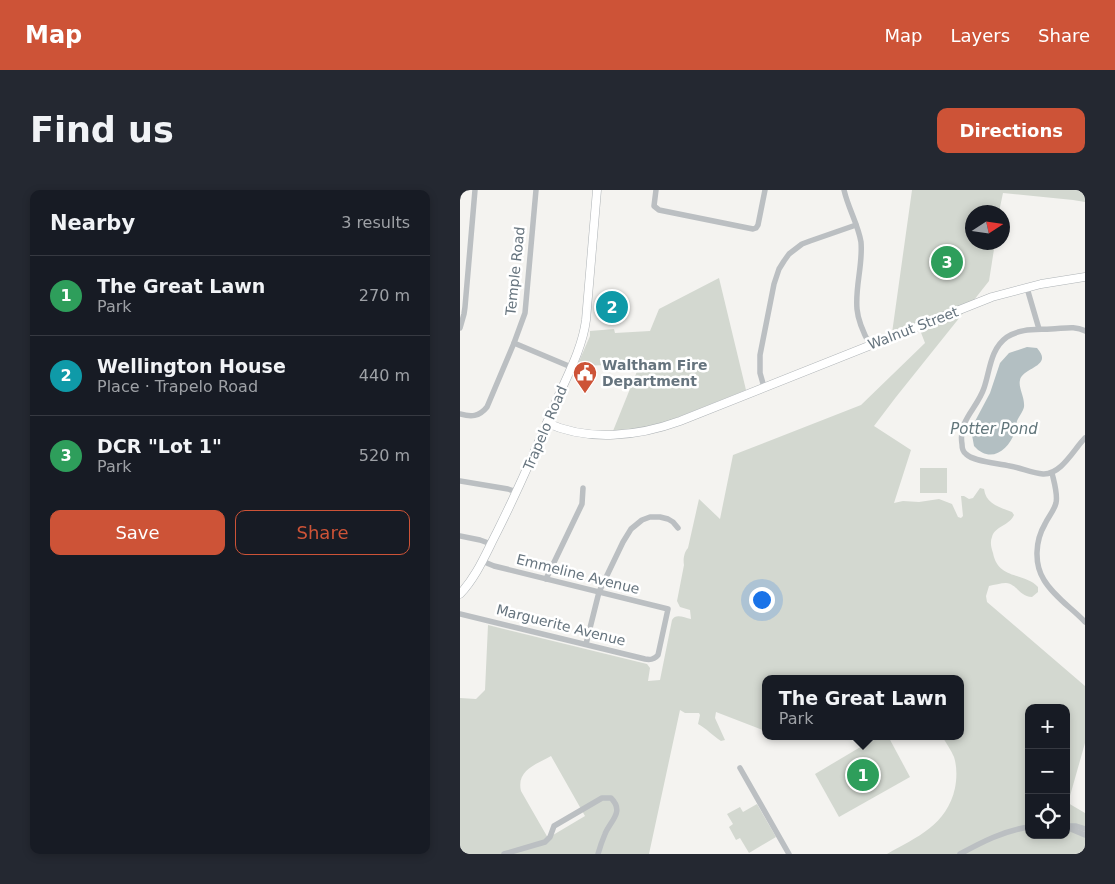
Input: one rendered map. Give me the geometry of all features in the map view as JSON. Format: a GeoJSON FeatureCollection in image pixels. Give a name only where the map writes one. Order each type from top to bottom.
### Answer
{"type":"FeatureCollection","features":[{"type":"Feature","properties":{"kind":"street"},"geometry":{"type":"LineString","coordinates":[[460,328],[465,307],[475,190]]}},
{"type":"Feature","properties":{"kind":"street","name":"Temple Road"},"geometry":{"type":"LineString","coordinates":[[460,414],[478,415],[487,407],[522,323],[526,303],[536,190]]}},
{"type":"Feature","properties":{"kind":"street","name":"Trapelo Road"},"geometry":{"type":"LineString","coordinates":[[460,594],[472,579],[517,492],[580,344],[584,328],[597,190]]}},
{"type":"Feature","properties":{"kind":"street"},"geometry":{"type":"LineString","coordinates":[[656,190],[654,206],[659,210],[753,229],[758,225],[765,190]]}},
{"type":"Feature","properties":{"kind":"street"},"geometry":{"type":"LineString","coordinates":[[844,190],[860,240],[861,257],[857,311],[870,346]]}},
{"type":"Feature","properties":{"kind":"street"},"geometry":{"type":"LineString","coordinates":[[764,387],[760,373],[760,355],[774,284],[779,269],[790,254],[802,244],[856,225]]}},
{"type":"Feature","properties":{"kind":"street","name":"Walnut Street"},"geometry":{"type":"LineString","coordinates":[[547,424],[561,429],[589,434],[609,435],[634,433],[675,423],[990,298],[1041,284],[1085,277]]}},
{"type":"Feature","properties":{"kind":"street"},"geometry":{"type":"LineString","coordinates":[[1026,288],[1039,329]]}},
{"type":"Feature","properties":{"kind":"street"},"geometry":{"type":"LineString","coordinates":[[1085,330],[1073,327],[1027,330],[1016,332],[1006,338],[995,351],[984,389],[963,426],[961,436],[962,448],[965,454],[971,457],[1042,474],[1050,474],[1059,469],[1085,438]]}},
{"type":"Feature","properties":{"kind":"street"},"geometry":{"type":"LineString","coordinates":[[514,343],[571,367]]}},
{"type":"Feature","properties":{"kind":"street"},"geometry":{"type":"LineString","coordinates":[[1052,472],[1056,489],[1056,502],[1038,540],[1039,568],[1043,580],[1085,622]]}},
{"type":"Feature","properties":{"kind":"street"},"geometry":{"type":"LineString","coordinates":[[460,481],[517,492]]}},
{"type":"Feature","properties":{"kind":"street"},"geometry":{"type":"LineString","coordinates":[[546,578],[582,504],[583,488]]}},
{"type":"Feature","properties":{"kind":"street"},"geometry":{"type":"LineString","coordinates":[[586,644],[600,592],[623,542],[635,524],[650,517],[660,517],[673,522],[678,528]]}},
{"type":"Feature","properties":{"kind":"street"},"geometry":{"type":"LineString","coordinates":[[460,536],[491,544]]}},
{"type":"Feature","properties":{"kind":"street","name":"Emmeline Avenue"},"geometry":{"type":"LineString","coordinates":[[482,561],[494,566],[668,609],[656,658]]}},
{"type":"Feature","properties":{"kind":"street","name":"Marguerite Avenue"},"geometry":{"type":"LineString","coordinates":[[460,614],[645,659],[652,660],[656,658]]}},
{"type":"Feature","properties":{"kind":"street"},"geometry":{"type":"LineString","coordinates":[[740,768],[789,854]]}},
{"type":"Feature","properties":{"kind":"street"},"geometry":{"type":"LineString","coordinates":[[504,854],[545,842],[550,837],[554,826],[602,798],[607,797],[613,800],[617,814],[605,833],[598,854]]}},
{"type":"Feature","properties":{"kind":"street"},"geometry":{"type":"LineString","coordinates":[[1070,827],[1076,826],[1085,829]]}},
{"type":"Feature","properties":{"kind":"street"},"geometry":{"type":"LineString","coordinates":[[960,854],[998,835],[1025,828]]}},
{"type":"Feature","properties":{"kind":"street"},"geometry":{"type":"LineString","coordinates":[[1070,829],[1085,835]]}},
{"type":"Feature","properties":{"kind":"shaded area"},"geometry":{"type":"Polygon","coordinates":[[[912,190],[1085,190],[1085,202],[1003,193],[1000,205],[965,205],[965,250],[994,250],[989,281],[974,300],[892,333],[912,190]]]}},
{"type":"Feature","properties":{"kind":"shaded area"},"geometry":{"type":"Polygon","coordinates":[[[719,278],[746,390],[668,421],[643,428],[613,431],[640,364],[577,366],[590,336],[590,331],[614,329],[615,333],[650,331],[659,309],[719,278]]]}},
{"type":"Feature","properties":{"kind":"shaded area"},"geometry":{"type":"Polygon","coordinates":[[[964,312],[874,426],[911,450],[894,503],[939,499],[952,504],[958,517],[961,518],[963,516],[961,496],[969,499],[973,498],[980,488],[984,489],[990,502],[1012,512],[1014,515],[1009,522],[994,533],[991,541],[992,551],[1000,568],[1032,582],[1038,587],[1038,592],[1032,597],[1024,595],[1013,585],[1006,583],[998,584],[989,586],[986,596],[987,602],[1085,686],[1085,743],[1070,796],[1070,704],[1025,704],[1025,839],[1070,839],[1070,804],[1085,813],[1085,851],[1083,854],[887,854],[920,835],[938,821],[951,801],[956,784],[956,764],[953,754],[944,740],[964,740],[964,675],[762,675],[762,730],[716,712],[715,718],[725,740],[721,741],[698,724],[699,713],[685,713],[680,710],[649,854],[460,854],[460,698],[476,699],[485,690],[488,625],[647,664],[650,668],[648,681],[660,680],[672,620],[678,616],[691,619],[690,610],[680,607],[677,601],[684,556],[688,548],[699,499],[720,519],[733,455],[861,405],[925,343],[920,330],[964,312]],[[551,756],[529,769],[520,784],[521,791],[548,838],[585,816],[551,756]]]}},
{"type":"Feature","properties":{"kind":"shaded area"},"geometry":{"type":"Polygon","coordinates":[[[920,468],[947,468],[947,493],[920,493],[920,468]]]}},
{"type":"Feature","properties":{"kind":"shaded area"},"geometry":{"type":"Polygon","coordinates":[[[872,740],[890,740],[910,777],[839,817],[815,774],[872,740]]]}},
{"type":"Feature","properties":{"kind":"shaded area"},"geometry":{"type":"Polygon","coordinates":[[[757,804],[776,837],[749,853],[740,838],[736,840],[729,827],[733,824],[727,814],[740,807],[743,812],[757,804]]]}},
{"type":"Feature","properties":{"kind":"water","name":"Potter Pond"},"geometry":{"type":"Polygon","coordinates":[[[1027,347],[1037,348],[1042,359],[1040,363],[1026,372],[1020,380],[1024,407],[1017,421],[1016,431],[1003,450],[998,453],[986,454],[974,446],[973,425],[990,393],[1000,363],[1009,353],[1027,347]]]}},
{"type":"Feature","properties":{"kind":"place","name":"DCR \"Lot 1\""},"geometry":{"type":"Point","coordinates":[947,262]}},
{"type":"Feature","properties":{"kind":"place","name":"Wellington House"},"geometry":{"type":"Point","coordinates":[612,307]}},
{"type":"Feature","properties":{"kind":"place","name":"Waltham Fire Department"},"geometry":{"type":"Point","coordinates":[585,394]}},
{"type":"Feature","properties":{"kind":"place","name":"The Great Lawn"},"geometry":{"type":"Point","coordinates":[863,775]}}]}
